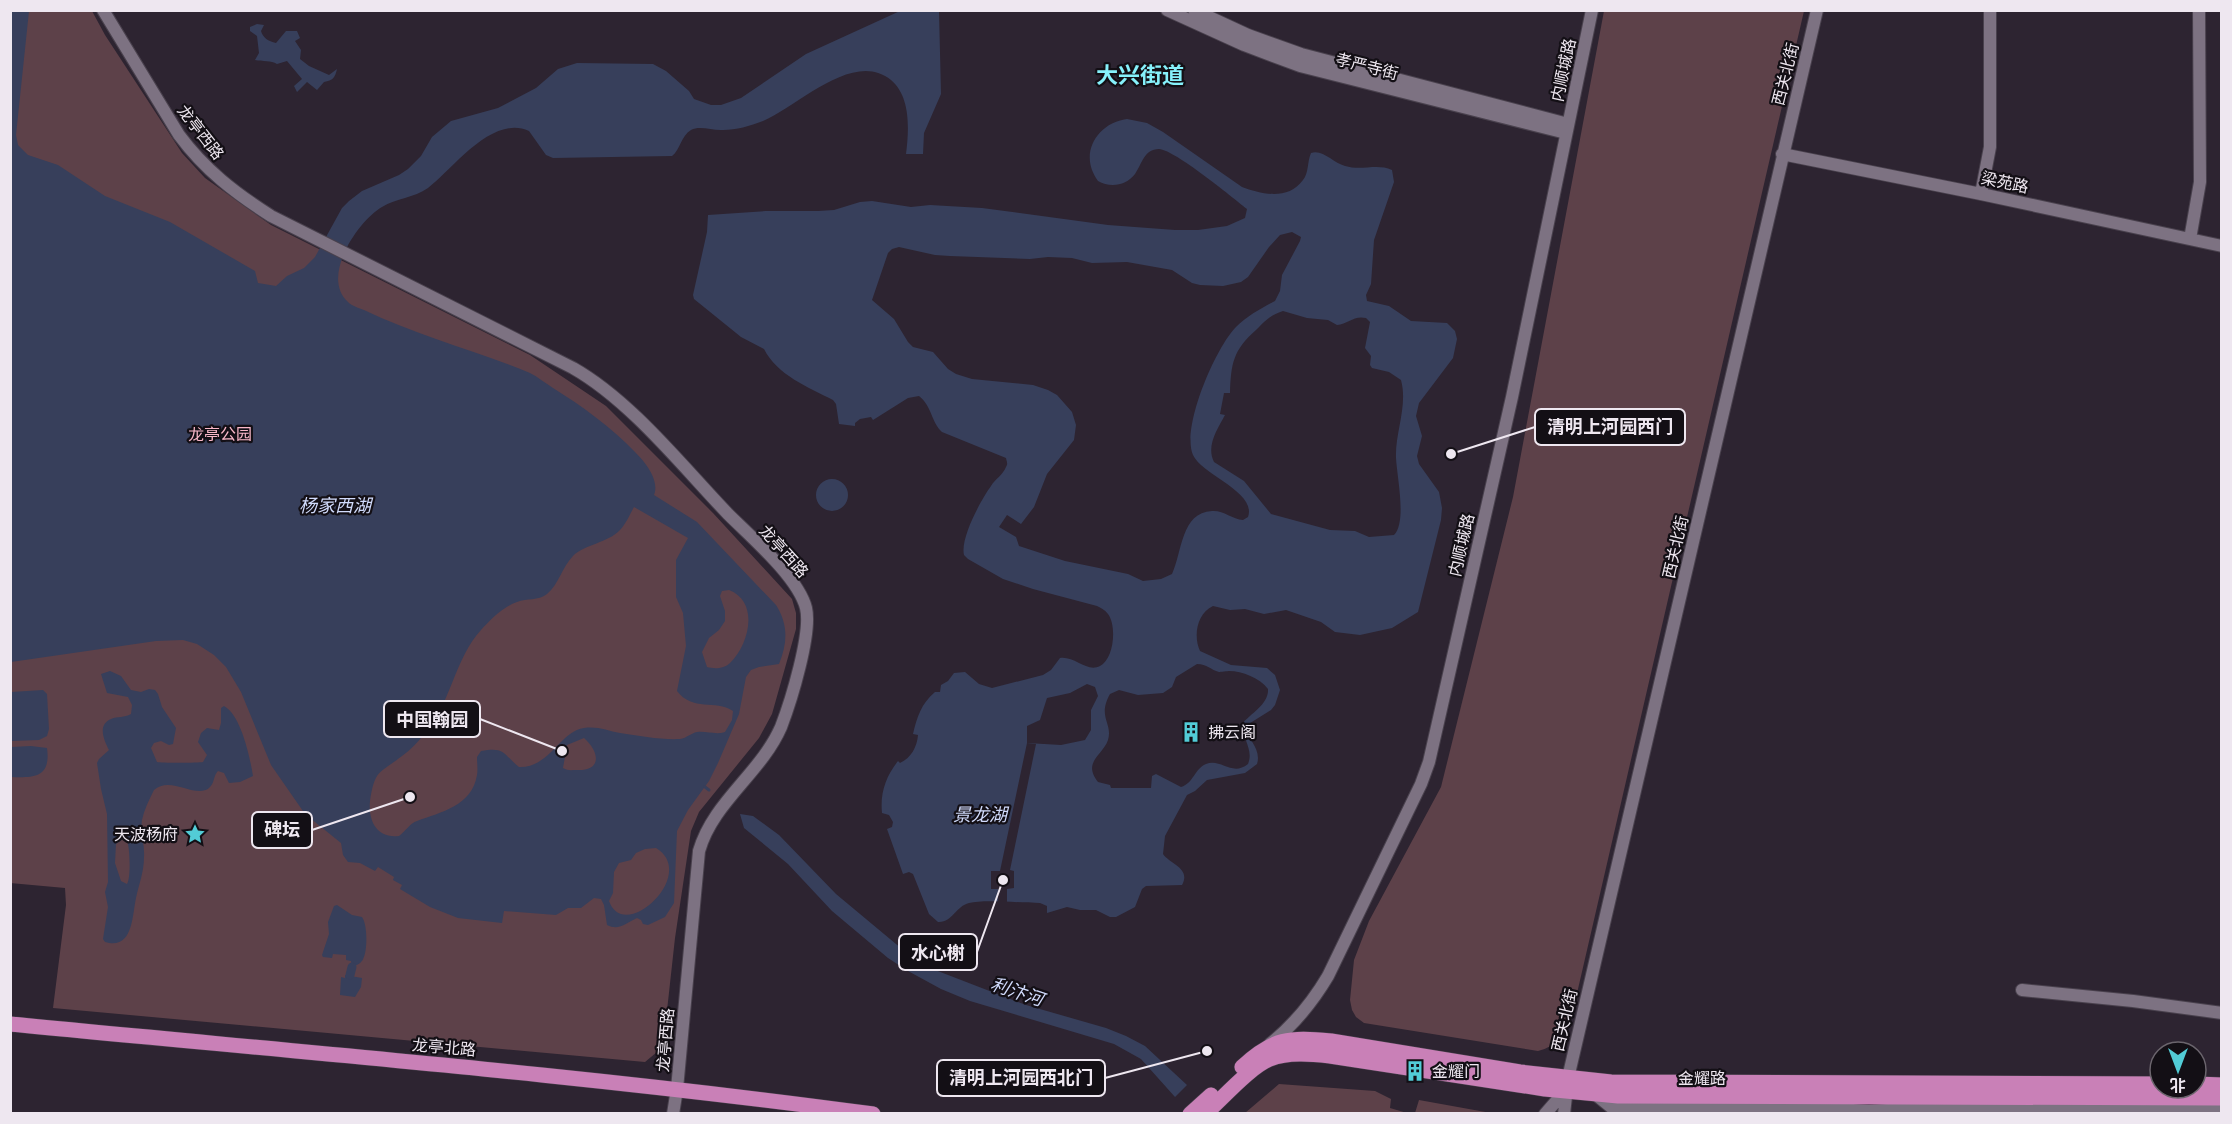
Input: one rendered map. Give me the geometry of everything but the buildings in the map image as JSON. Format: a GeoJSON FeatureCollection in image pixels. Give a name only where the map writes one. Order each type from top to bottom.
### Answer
{"type":"FeatureCollection","features":[{"type":"Feature","properties":{"kind":"main road","name":"龙亭北路"},"geometry":{"type":"LineString","coordinates":[[10,1024],[507,1071],[675,1101],[873,1113]]}},
{"type":"Feature","properties":{"kind":"main road","name":"龙亭北路"},"geometry":{"type":"LineString","coordinates":[[10,1034],[499,1080],[796,1113]]}},
{"type":"Feature","properties":{"kind":"main road","name":"金耀路"},"geometry":{"type":"LineString","coordinates":[[1191,1113],[1267,1046],[1280,1041],[1301,1039],[1331,1041],[1520,1072],[1595,1094],[2033,1106],[2222,1098]]}},
{"type":"Feature","properties":{"kind":"main road","name":"金耀路"},"geometry":{"type":"LineString","coordinates":[[1205,1113],[1260,1064],[1288,1055],[1330,1056],[1567,1085],[1623,1082],[2148,1084]]}},
{"type":"Feature","properties":{"kind":"street","name":"龙亭西路"},"geometry":{"type":"LineString","coordinates":[[103,10],[156,99],[192,152],[227,187],[271,216],[310,237],[573,368],[598,384],[629,411],[777,565],[797,589],[804,603],[807,619],[806,642],[781,725],[765,755],[710,822],[699,851],[675,1101]]}},
{"type":"Feature","properties":{"kind":"street","name":"孝严寺街"},"geometry":{"type":"LineString","coordinates":[[1167,10],[1244,45],[1300,66],[1567,129]]}},
{"type":"Feature","properties":{"kind":"street","name":"孝严寺街"},"geometry":{"type":"LineString","coordinates":[[1194,10],[1248,35],[1301,54],[1567,129]]}},
{"type":"Feature","properties":{"kind":"street","name":"内顺城路"},"geometry":{"type":"LineString","coordinates":[[1267,1046],[1296,1022],[1328,976],[1426,772],[1512,397],[1592,10]]}},
{"type":"Feature","properties":{"kind":"street","name":"西关北街"},"geometry":{"type":"LineString","coordinates":[[1564,1113],[1567,1085],[1817,10]]}},
{"type":"Feature","properties":{"kind":"street"},"geometry":{"type":"LineString","coordinates":[[1981,194],[1990,147],[1990,10]]}},
{"type":"Feature","properties":{"kind":"street"},"geometry":{"type":"LineString","coordinates":[[2190,239],[2200,182],[2199,10]]}},
{"type":"Feature","properties":{"kind":"street","name":"梁苑路"},"geometry":{"type":"LineString","coordinates":[[1782,154],[2222,246]]}},
{"type":"Feature","properties":{"kind":"street"},"geometry":{"type":"LineString","coordinates":[[2022,990],[2222,1013]]}},
{"type":"Feature","properties":{"kind":"street","name":"西关北街"},"geometry":{"type":"LineString","coordinates":[[1545,1113],[1567,1085]]}},
{"type":"Feature","properties":{"kind":"street"},"geometry":{"type":"LineString","coordinates":[[2033,1106],[2222,1110]]}},
{"type":"Feature","properties":{"kind":"green space","name":"龙亭公园"},"geometry":{"type":"Polygon","coordinates":[[[10,11],[92,11],[105,35],[182,153],[205,178],[271,225],[530,355],[606,406],[713,513],[792,599],[796,613],[796,629],[772,714],[759,738],[699,812],[691,831],[675,938],[663,1047],[645,1062],[53,1008],[66,905],[65,888],[10,883],[10,11]]]}},
{"type":"Feature","properties":{"kind":"green space"},"geometry":{"type":"Polygon","coordinates":[[[1604,11],[1804,11],[1572,1015],[1560,1039],[1551,1046],[1538,1051],[1364,1023],[1356,1017],[1350,1000],[1354,960],[1369,921],[1441,787],[1513,497],[1604,11]]]}},
{"type":"Feature","properties":{"kind":"green space"},"geometry":{"type":"Polygon","coordinates":[[[1279,1084],[1375,1091],[1391,1099],[1390,1108],[1407,1113],[1245,1113],[1279,1084]]]}},
{"type":"Feature","properties":{"kind":"green space"},"geometry":{"type":"Polygon","coordinates":[[[1419,1100],[1491,1113],[1415,1113],[1419,1100]]]}},
{"type":"Feature","properties":{"kind":"water","name":"杨家西湖"},"geometry":{"type":"Polygon","coordinates":[[[11,11],[29,11],[16,135],[18,145],[28,155],[58,165],[105,196],[170,222],[255,271],[258,283],[276,286],[287,276],[304,268],[315,257],[342,208],[349,201],[362,191],[408,169],[421,156],[432,137],[451,121],[498,108],[536,88],[558,69],[577,63],[653,64],[666,71],[689,91],[694,99],[711,105],[721,105],[741,98],[806,54],[900,11],[939,11],[941,94],[924,133],[923,154],[906,154],[907,114],[898,87],[891,80],[876,72],[860,71],[843,75],[826,83],[777,114],[758,123],[733,129],[698,128],[691,130],[672,156],[553,158],[546,155],[529,131],[515,128],[501,130],[474,146],[428,188],[387,204],[372,214],[353,237],[340,265],[338,279],[340,291],[351,305],[408,329],[530,373],[596,417],[626,443],[647,466],[655,483],[654,495],[697,522],[776,605],[780,612],[785,626],[785,641],[779,664],[751,670],[746,677],[739,714],[718,763],[677,831],[674,903],[665,917],[648,925],[643,924],[637,918],[622,926],[611,927],[607,925],[601,899],[594,898],[581,908],[568,908],[556,915],[504,911],[502,923],[458,918],[430,907],[400,889],[402,885],[393,880],[394,877],[378,867],[375,871],[360,863],[348,862],[343,855],[341,843],[305,814],[271,765],[241,692],[226,667],[214,655],[197,644],[183,640],[156,641],[11,662],[11,11]],[[634,507],[624,525],[615,534],[573,556],[547,594],[507,607],[472,641],[434,722],[405,754],[376,777],[370,808],[372,822],[380,832],[385,835],[399,836],[415,822],[445,811],[462,801],[474,786],[477,757],[481,751],[499,751],[519,767],[539,762],[568,736],[584,728],[673,739],[697,732],[725,732],[732,720],[733,711],[690,701],[677,691],[686,646],[683,613],[676,597],[676,560],[688,538],[634,507]],[[729,590],[722,591],[720,596],[725,611],[725,621],[709,638],[702,652],[707,667],[713,668],[725,666],[737,655],[748,624],[745,604],[739,596],[729,590]],[[584,738],[567,745],[563,768],[585,769],[595,764],[593,749],[584,738]],[[656,848],[636,853],[631,860],[619,863],[614,872],[613,893],[609,901],[617,912],[629,915],[642,910],[664,888],[669,873],[667,860],[656,848]]]}},
{"type":"Feature","properties":{"kind":"water"},"geometry":{"type":"Polygon","coordinates":[[[257,24],[264,25],[261,31],[263,36],[276,43],[286,31],[297,31],[300,38],[295,41],[301,50],[300,59],[329,75],[337,69],[334,77],[324,82],[317,90],[307,82],[297,92],[294,86],[302,79],[287,61],[277,64],[255,60],[259,53],[257,36],[250,31],[250,27],[257,24]]]}},
{"type":"Feature","properties":{"kind":"water","name":"景龙湖"},"geometry":{"type":"Polygon","coordinates":[[[1127,119],[1147,123],[1242,187],[1257,192],[1282,193],[1297,187],[1306,174],[1311,153],[1315,152],[1351,167],[1381,167],[1392,170],[1394,182],[1374,240],[1371,284],[1366,295],[1367,301],[1389,306],[1411,321],[1447,323],[1455,331],[1457,339],[1453,358],[1419,403],[1416,416],[1422,436],[1417,456],[1419,464],[1439,492],[1442,508],[1441,520],[1418,612],[1392,628],[1360,635],[1335,632],[1321,622],[1286,610],[1264,614],[1245,609],[1230,610],[1213,606],[1203,614],[1197,632],[1200,651],[1231,665],[1267,668],[1275,675],[1280,690],[1271,710],[1247,725],[1256,749],[1257,764],[1245,773],[1207,780],[1187,795],[1165,836],[1163,854],[1182,871],[1184,879],[1182,885],[1146,886],[1142,889],[1135,907],[1116,917],[1110,917],[1096,910],[1067,907],[1047,913],[1047,906],[1040,903],[984,901],[969,903],[947,920],[938,922],[929,914],[913,874],[909,872],[903,874],[887,829],[892,827],[893,822],[889,815],[882,813],[883,792],[890,773],[898,761],[900,763],[907,758],[915,748],[918,735],[913,734],[923,706],[935,692],[940,692],[941,685],[948,681],[954,673],[965,672],[979,684],[992,688],[1043,675],[1051,670],[1060,658],[1071,659],[1095,668],[1100,666],[1108,657],[1113,642],[1111,619],[1106,611],[1097,606],[1003,579],[964,555],[965,539],[972,519],[987,492],[1005,470],[1006,458],[942,432],[927,404],[919,396],[908,398],[873,420],[871,417],[860,419],[855,426],[839,424],[836,404],[833,400],[785,373],[764,349],[741,337],[694,299],[707,232],[708,215],[834,210],[872,201],[911,207],[930,205],[982,208],[1108,225],[1175,230],[1227,226],[1245,218],[1247,209],[1190,165],[1167,151],[1159,149],[1147,154],[1135,174],[1123,183],[1113,185],[1098,181],[1092,171],[1090,151],[1099,133],[1116,122],[1127,119]],[[1292,232],[1280,235],[1248,277],[1241,282],[1223,286],[1192,283],[1172,270],[1127,262],[1092,263],[1072,258],[1048,257],[1030,259],[950,256],[899,247],[888,253],[872,300],[894,319],[913,347],[933,352],[948,369],[956,374],[972,379],[1033,385],[1057,395],[1072,412],[1076,425],[1074,440],[1047,474],[1034,507],[1021,524],[1007,515],[999,527],[1016,537],[1019,546],[1065,561],[1128,574],[1143,581],[1161,579],[1172,574],[1184,535],[1194,518],[1212,511],[1243,520],[1248,517],[1249,508],[1237,492],[1207,470],[1193,455],[1192,426],[1202,388],[1228,337],[1245,319],[1275,301],[1280,291],[1282,275],[1301,237],[1292,232]],[[1283,311],[1248,337],[1238,351],[1231,374],[1230,393],[1224,393],[1220,414],[1225,415],[1212,444],[1214,462],[1244,481],[1271,514],[1330,530],[1355,531],[1369,537],[1394,535],[1398,529],[1401,510],[1396,448],[1403,400],[1401,380],[1389,372],[1372,368],[1370,365],[1371,356],[1365,348],[1370,322],[1366,318],[1358,318],[1337,325],[1328,320],[1307,318],[1283,311]],[[1200,664],[1176,677],[1172,687],[1163,693],[1138,695],[1119,690],[1110,694],[1105,708],[1109,729],[1108,740],[1095,759],[1092,769],[1098,782],[1110,785],[1111,788],[1151,788],[1152,776],[1156,774],[1181,787],[1206,764],[1217,763],[1237,769],[1248,764],[1250,754],[1242,724],[1263,704],[1268,689],[1256,678],[1234,671],[1219,672],[1200,664]],[[1087,684],[1070,693],[1047,698],[1040,720],[1027,726],[1027,743],[1061,745],[1085,740],[1091,730],[1091,710],[1098,696],[1095,687],[1087,684]]]}},
{"type":"Feature","properties":{"kind":"water"},"geometry":{"type":"Polygon","coordinates":[[[832,479],[843,484],[848,495],[843,506],[832,511],[821,506],[816,495],[821,484],[832,479]]]}},
{"type":"Feature","properties":{"kind":"water"},"geometry":{"type":"Polygon","coordinates":[[[110,671],[121,676],[131,690],[141,692],[149,689],[155,690],[158,694],[162,707],[176,728],[173,744],[169,745],[161,741],[154,743],[151,748],[157,762],[203,762],[207,755],[198,742],[201,733],[207,728],[219,730],[221,708],[224,706],[240,727],[253,776],[240,782],[229,783],[224,773],[218,771],[211,786],[204,791],[168,785],[154,790],[142,820],[144,862],[130,930],[126,937],[114,943],[105,942],[103,939],[108,907],[105,892],[108,882],[107,814],[97,763],[109,750],[103,733],[104,725],[111,719],[131,714],[132,705],[128,697],[107,693],[101,674],[110,671]],[[123,839],[116,844],[115,863],[121,881],[127,884],[130,863],[127,840],[123,839]]]}},
{"type":"Feature","properties":{"kind":"water"},"geometry":{"type":"Polygon","coordinates":[[[43,690],[47,694],[49,729],[47,736],[39,740],[11,741],[11,692],[43,690]]]}},
{"type":"Feature","properties":{"kind":"water"},"geometry":{"type":"Polygon","coordinates":[[[11,747],[47,748],[48,758],[44,770],[34,776],[11,777],[11,747]]]}},
{"type":"Feature","properties":{"kind":"water"},"geometry":{"type":"Polygon","coordinates":[[[740,814],[753,816],[779,835],[836,894],[914,959],[930,968],[1026,1005],[1126,1036],[1145,1046],[1187,1085],[1175,1097],[1141,1059],[1114,1044],[970,1001],[941,989],[908,971],[888,958],[832,911],[788,864],[744,828],[740,814]]]}},
{"type":"Feature","properties":{"kind":"water"},"geometry":{"type":"Polygon","coordinates":[[[337,905],[352,915],[362,917],[364,921],[366,947],[363,959],[352,967],[351,961],[346,960],[346,955],[333,954],[332,958],[322,955],[329,934],[328,922],[334,906],[337,905]]]}},
{"type":"Feature","properties":{"kind":"water"},"geometry":{"type":"Polygon","coordinates":[[[345,975],[362,978],[361,987],[355,997],[340,995],[341,977],[345,978],[345,975]]]}},
{"type":"Feature","properties":{"kind":"pier"},"geometry":{"type":"Polygon","coordinates":[[[1027,743],[1036,744],[1010,870],[1014,871],[1014,888],[1007,889],[1007,903],[998,903],[998,889],[991,889],[991,871],[1000,871],[1027,743]]]}},
{"type":"Feature","properties":{"kind":"waterway"},"geometry":{"type":"LineString","coordinates":[[705,787],[709,790]]}},
{"type":"Feature","properties":{"kind":"waterway"},"geometry":{"type":"LineString","coordinates":[[350,975],[352,967]]}},
{"type":"Feature","properties":{"kind":"place","name":"清明上河园西门"},"geometry":{"type":"Point","coordinates":[1451,454]}},
{"type":"Feature","properties":{"kind":"place","name":"拂云阁"},"geometry":{"type":"Point","coordinates":[1191,732]}},
{"type":"Feature","properties":{"kind":"place","name":"中国翰园"},"geometry":{"type":"Point","coordinates":[562,751]}},
{"type":"Feature","properties":{"kind":"place","name":"碑坛"},"geometry":{"type":"Point","coordinates":[410,797]}},
{"type":"Feature","properties":{"kind":"place","name":"天波杨府"},"geometry":{"type":"Point","coordinates":[195,834]}},
{"type":"Feature","properties":{"kind":"place","name":"水心榭"},"geometry":{"type":"Point","coordinates":[1003,880]}},
{"type":"Feature","properties":{"kind":"place","name":"清明上河园西北门"},"geometry":{"type":"Point","coordinates":[1207,1051]}},
{"type":"Feature","properties":{"kind":"place","name":"金耀门"},"geometry":{"type":"Point","coordinates":[1415,1071]}},
{"type":"Feature","properties":{"kind":"district","name":"大兴街道"},"geometry":{"type":"Point","coordinates":[1140,75]}},
{"type":"Feature","properties":{"kind":"water label","name":"利汴河"},"geometry":{"type":"Point","coordinates":[1017,992]}}]}
